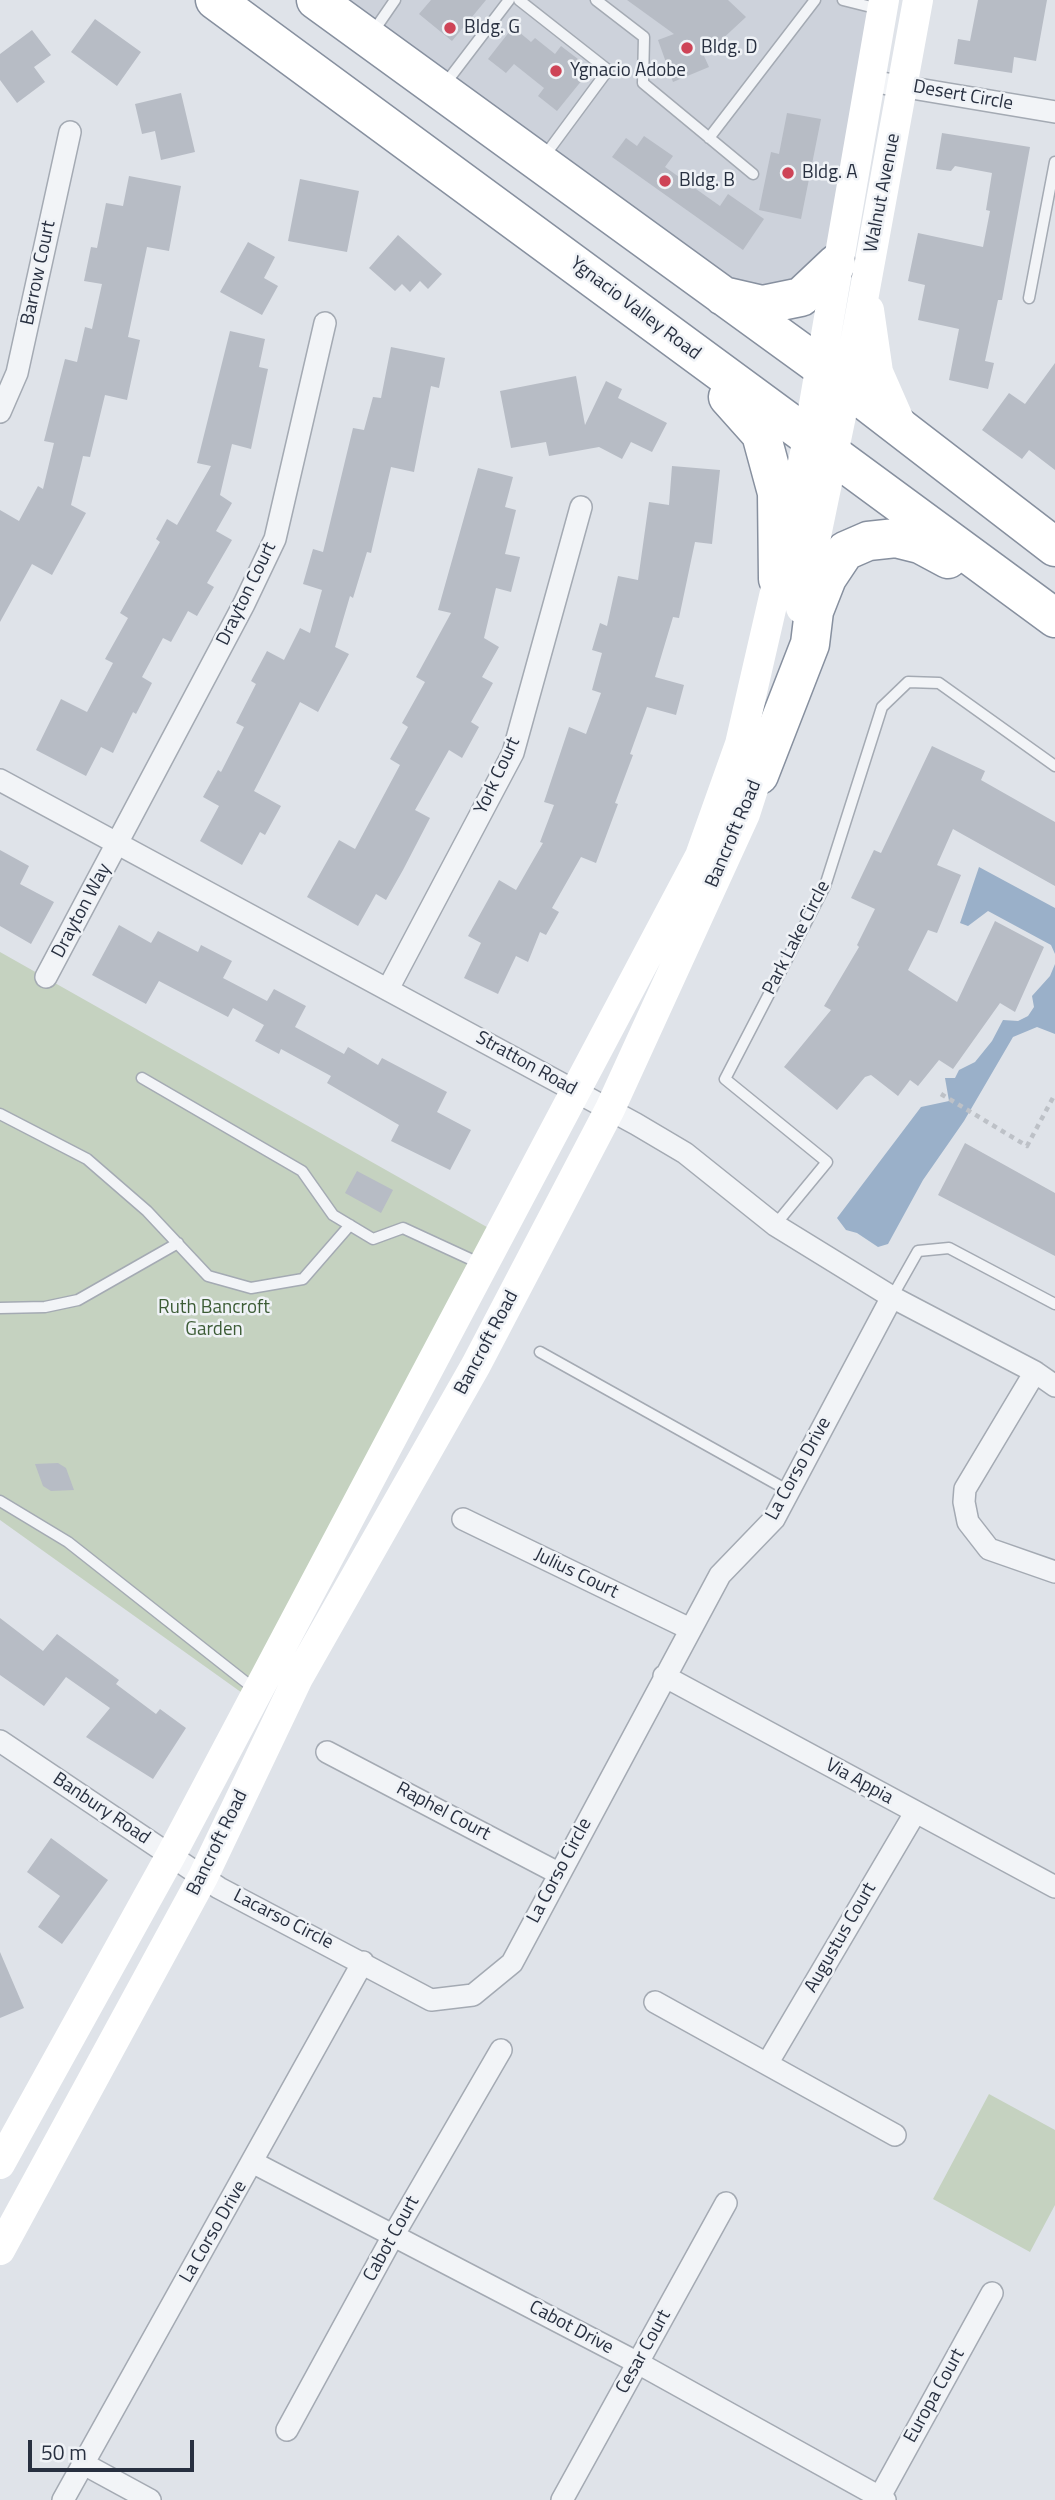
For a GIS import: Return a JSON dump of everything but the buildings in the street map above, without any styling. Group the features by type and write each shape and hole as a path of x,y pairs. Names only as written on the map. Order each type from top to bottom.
{"highway":[{"name":"Ygnacio Valley Road","path":"215,0 642,313 819,447 1055,618"},
{"path":"316,0 833,377 1055,547"},
{"path":"721,296 762,304 801,297 851,275"},
{"path":"642,313 686,364 729,397 761,433 777,493 778,579"},
{"path":"759,775 810,644 814,611 827,578 845,551 878,539 896,538 920,544 1055,618"}],"main road":[{"name":"Walnut Avenue","path":"851,275 903,86 918,0"},
{"name":"Walnut Avenue","path":"833,377 851,275 870,81 883,5"},
{"path":"851,275 877,372 905,432"},
{"name":"Bancroft Road","path":"0,2164 171,1856 700,856 740,744 778,579 819,447 833,377"},
{"name":"Bancroft Road","path":"0,2250 203,1877 298,1678 476,1364 610,1110 745,814 759,775 806,587 819,447"}],"street":[{"name":"Desert Circle","path":"870,81 1055,112"},
{"name":"Barrow Court","path":"0,412 17,373 70,132"},
{"name":"Drayton Court","path":"117,845 244,604 275,539 325,323"},
{"name":"York Court","path":"388,989 513,753 581,508"},
{"name":"Stratton Road","path":"0,780 578,1091 685,1153 775,1225 892,1297 1035,1372 1055,1386"},
{"name":"Drayton Way","path":"46,977 117,845"},
{"name":"La Corso Drive","path":"690,1629 720,1576 774,1519 892,1297"},
{"path":"1035,1372 965,1489 964,1502 968,1522 989,1549 1055,1572"},
{"name":"Julius Court","path":"463,1519 690,1629"},
{"name":"La Corso Circle","path":"363,1962 431,2000 473,1995 512,1963 690,1629"},
{"name":"Via Appia","path":"664,1676 1055,1888"},
{"name":"Banbury Road","path":"0,1741 203,1877"},
{"name":"Raphel Court","path":"327,1752 558,1873"},
{"name":"Augustus Court","path":"767,2064 915,1813"},
{"name":"Lacarso Circle","path":"203,1877 363,1962"},
{"name":"La Corso Drive","path":"63,2500 254,2163 363,1962"},
{"path":"655,2002 895,2135"},
{"name":"Cabot Court","path":"287,2430 393,2235 501,2050"},
{"name":"Cabot Drive","path":"254,2163 638,2363 881,2499"},
{"name":"Cesar Court","path":"562,2500 726,2203"},
{"name":"Europa Court","path":"881,2499 992,2293"},
{"path":"82,2463 150,2500"}],"lane":[{"path":"368,38 395,0"},
{"path":"440,90 509,0"},
{"path":"519,0 608,70 540,163"},
{"path":"596,0 644,37 643,83 752,174"},
{"path":"709,138 815,0"},
{"path":"844,0 883,5"},
{"path":"1029,298 1055,162"},
{"name":"Park Lake Circle","path":"775,1225 827,1162 725,1079 825,886 882,707 908,682 939,683 1055,766"},
{"path":"142,1078 302,1171 333,1214 373,1239 403,1228 484,1266"},
{"path":"0,1114 88,1159 147,1211 208,1276 251,1288 303,1279 350,1224"},
{"path":"0,1308 45,1307 78,1300 178,1243"},
{"path":"892,1297 918,1251 949,1248 1055,1304"},
{"path":"540,1352 789,1491"},
{"path":"0,1501 68,1542 257,1691"}],"path":[{"path":"941,1094 1027,1146 1055,1094"}],"shaded area":[{"path":"316,0 884,0 836,264 762,305"}],"green space":[{"name":"Ruth Bancroft Garden","path":"0,952 501,1235 252,1700 0,1520"},
{"path":"989,2094 1055,2130 1055,2205 1030,2252 933,2199"}],"water":[{"path":"979,867 1055,908 1055,954 1051,945 988,911 968,926 960,923"},
{"path":"1055,964 1055,1034 1037,1027 1013,1037 964,1121 923,1180 888,1244 878,1247 857,1233 846,1230 837,1218 921,1107 949,1101 945,1078 955,1078 959,1070 975,1062 992,1041 1003,1020 1018,1021 1028,1016 1034,1007 1032,996 1050,976"}],"place":[{"name":"Bldg. G","path":"450,28"},
{"name":"Bldg. D","path":"687,48"},
{"name":"Ygnacio Adobe","path":"556,71"},
{"name":"Bldg. A","path":"788,173"},
{"name":"Bldg. B","path":"665,181"}]}
